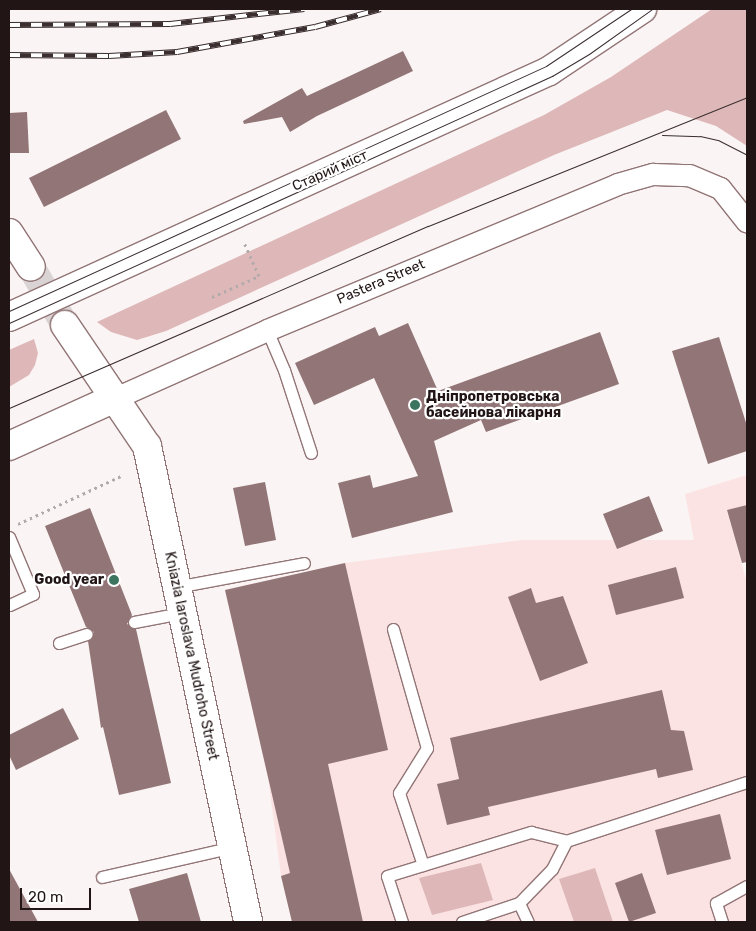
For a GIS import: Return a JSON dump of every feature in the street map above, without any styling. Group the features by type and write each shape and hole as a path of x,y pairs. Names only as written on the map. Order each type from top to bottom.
{"main road":[{"name":"Старий міст","path":"9,317 549,71 642,9"},
{"path":"9,233 20,260"},
{"name":"Kniazia Iaroslava Mudroho Street","path":"65,326 147,446 248,922"},
{"name":"Pastera Street","path":"9,446 113,398"}],"street":[{"name":"Pastera Street","path":"113,398 267,330 617,184 653,174 689,175 720,188 747,222"}],"lane":[{"path":"267,330 284,370 311,453"},
{"path":"9,537 33,594 9,605"},
{"path":"134,622 179,600 304,563"},
{"path":"393,629 427,748 398,793 423,865"},
{"path":"59,643 87,634"},
{"path":"402,922 387,876 531,832 566,841 747,782"},
{"path":"462,922 519,903 552,869 566,841"},
{"path":"102,877 232,847"},
{"path":"722,922 716,903 747,886"},
{"path":"519,903 528,922"}],"path":[{"path":"212,297 259,276 244,242"},
{"path":"9,529 121,476"}],"shaded area":[{"path":"712,9 747,9 747,146 716,126 667,110 554,155 166,331 137,340 111,332 97,322 544,115 611,77"},
{"path":"34,339 38,353 35,365 29,375 9,387 9,350"},
{"path":"747,475 747,505 727,511 747,583 747,922 292,922 281,876 268,778 225,590 345,563 522,540 694,540 685,494"},
{"path":"481,863 493,900 432,915 419,878"},
{"path":"595,868 613,922 574,922 559,879"}],"building":[{"path":"403,51 413,71 317,116 290,132 282,117 244,124 243,121 302,88 307,96"},
{"path":"166,110 181,139 44,207 29,178"},
{"path":"27,112 29,153 9,153 9,113"},
{"path":"408,323 438,391 600,332 619,384 486,432 481,420 434,441 453,512 352,538 338,483 370,475 373,488 418,476 374,378 314,405 295,363 375,327 379,336"},
{"path":"719,337 747,426 747,451 708,464 672,351"},
{"path":"265,482 276,540 245,546 233,488"},
{"path":"649,496 663,531 617,549 603,514"},
{"path":"747,505 747,562 742,563 727,510"},
{"path":"90,508 132,615 127,624 136,629 171,783 119,795 103,727 101,728 88,641 94,632 86,627 45,526"},
{"path":"345,563 388,750 328,764 363,922 292,922 281,876 290,873 225,590"},
{"path":"676,567 684,598 616,615 608,585"},
{"path":"531,588 536,603 563,596 588,663 540,681 508,597"},
{"path":"662,690 671,730 684,731 693,770 658,778 656,769 488,807 490,815 447,825 437,784 459,779 450,738"},
{"path":"63,708 79,739 16,770 9,755 9,735"},
{"path":"720,814 731,859 667,875 655,830"},
{"path":"9,869 38,922 9,922"},
{"path":"187,873 201,922 139,922 129,889"},
{"path":"642,873 656,913 629,922 615,883"}],"tunnel":[{"path":"31,267 65,325"}],"tram line":[{"path":"9,311 546,66 631,9"},
{"path":"9,323 552,76 589,54 652,9"},
{"path":"9,408 428,226 747,97"},
{"path":"662,135 700,136 718,140 747,155"}],"railway":[{"path":"9,25 170,24 304,9"},
{"path":"9,55 109,56 177,52 315,27 381,9"}],"place":[{"name":"Дніпропетровська басейнова лікарня","path":"415,405"},
{"name":"Good year","path":"114,580"}]}
